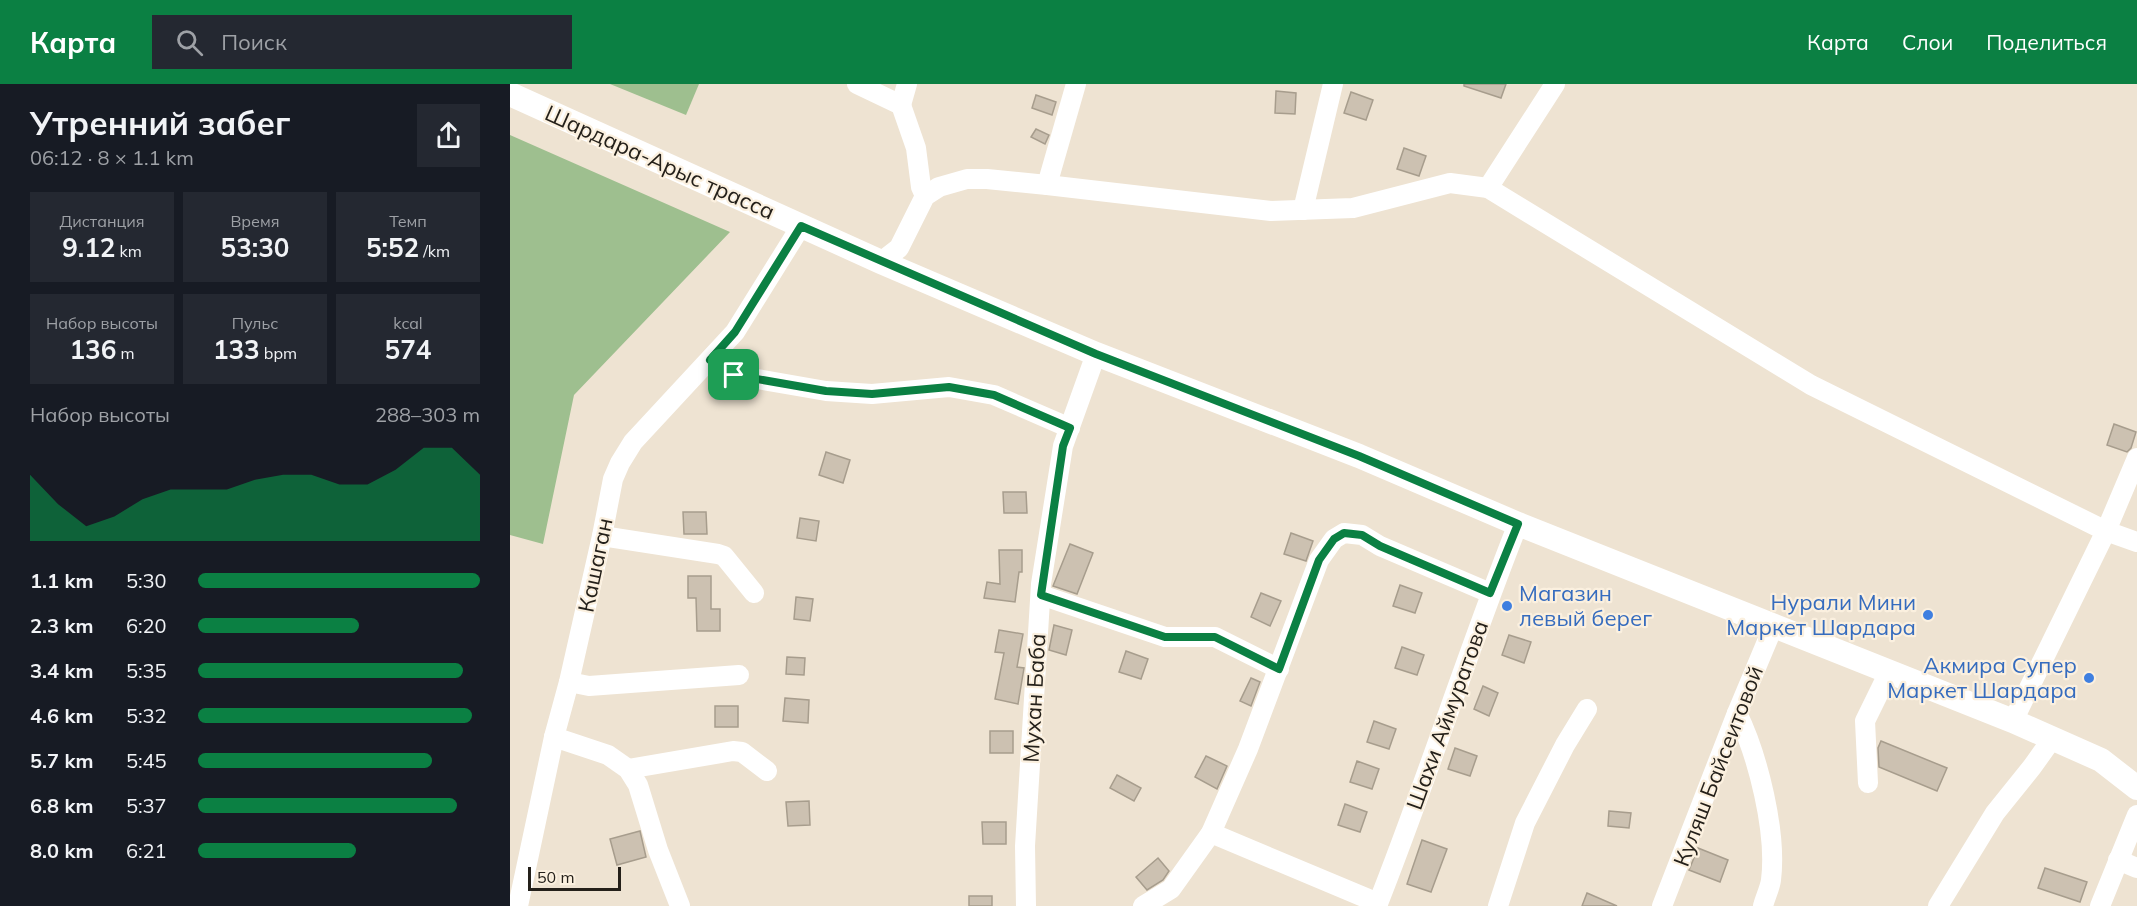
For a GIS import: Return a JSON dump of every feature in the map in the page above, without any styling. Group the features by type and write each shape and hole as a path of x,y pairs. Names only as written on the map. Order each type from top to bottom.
{"main road":[{"name":"Шардара-Арыс трасса","path":"510,94 882,262 1096,354 1359,456 1518,524 2013,722 2101,760 2137,788"}],"street":[{"path":"857,84 901,105"},
{"path":"907,84 901,105 916,148 921,187 925,196"},
{"path":"1047,185 1076,84"},
{"path":"1303,210 1334,84"},
{"path":"1488,188 1555,84"},
{"path":"882,262 899,248 925,196 939,187 967,179 1047,185 1271,212 1353,208 1450,183 1488,188 1811,385 2106,531 2137,542"},
{"name":"Кашаган","path":"518,906 613,479 633,442 735,332 801,226"},
{"name":"Мухан Баба","path":"1026,906 1025,846 1041,595 1063,446 1096,354"},
{"path":"710,360 734,375 826,391 872,394 949,387 994,395 1070,428"},
{"path":"2013,722 2106,531 2137,458"},
{"name":"Шахи Аймуратова","path":"1378,905 1490,593 1518,524"},
{"path":"1143,906 1171,889 1211,833 1248,749 1319,560 1334,539 1344,533 1362,535 1380,546 1490,593"},
{"path":"602,536 724,556 754,594"},
{"path":"1041,595 1165,637 1215,637 1279,669"},
{"name":"Куляш Байсеитовой","path":"1662,906 1773,627"},
{"path":"1868,783 1865,721 1889,672"},
{"path":"569,682 589,686 740,675"},
{"path":"1498,906 1526,823 1565,745 1587,709"},
{"path":"1737,713 1747,733 1772,836 1771,881 1762,906"},
{"path":"554,737 608,755 628,769 638,785 658,850 680,906"},
{"path":"1938,906 1995,813 2052,739"},
{"path":"628,769 733,751 742,752 767,771"},
{"path":"2100,906 2137,815"},
{"path":"1211,833 1378,905"},
{"path":"2118,860 2137,868"}],"green space":[{"path":"610,84 699,84 686,115"},
{"path":"510,135 730,232 574,395 543,544 510,535"}],"building":[{"path":"1464,84 1506,84 1501,98 1464,86"},
{"path":"1276,91 1296,93 1295,114 1275,113"},
{"path":"1351,92 1373,100 1366,120 1344,113"},
{"path":"1036,95 1056,102 1052,115 1032,108"},
{"path":"1036,129 1049,135 1045,144 1031,137"},
{"path":"1404,148 1426,156 1419,176 1397,169"},
{"path":"2114,424 2136,432 2131,448 2127,452 2107,445"},
{"path":"826,452 850,460 843,483 819,475"},
{"path":"1003,492 1026,492 1027,513 1004,513"},
{"path":"683,512 706,512 707,534 684,534"},
{"path":"800,518 819,521 816,541 797,538"},
{"path":"1291,533 1313,541 1306,561 1284,554"},
{"path":"1070,544 1093,553 1077,594 1053,586"},
{"path":"999,550 1022,550 1022,572 1019,572 1015,602 984,598 987,582 1000,584"},
{"path":"688,576 711,576 711,609 720,609 720,631 697,631 696,598 688,598"},
{"path":"1400,585 1422,593 1415,613 1393,606"},
{"path":"1261,593 1281,601 1270,626 1251,617"},
{"path":"796,597 813,599 810,621 794,619"},
{"path":"1054,625 1072,630 1066,655 1049,650"},
{"path":"999,630 1023,634 1017,667 1024,668 1018,704 995,699 1004,653 995,652"},
{"path":"1509,635 1531,642 1524,663 1502,655"},
{"path":"1402,647 1424,655 1417,675 1395,668"},
{"path":"1126,651 1148,659 1141,679 1119,672"},
{"path":"787,657 805,658 804,675 786,674"},
{"path":"1251,678 1260,682 1251,706 1240,701"},
{"path":"1483,686 1498,693 1489,716 1474,709"},
{"path":"785,698 809,700 808,723 783,721"},
{"path":"715,706 738,706 738,727 715,727"},
{"path":"1374,721 1396,729 1389,749 1367,742"},
{"path":"990,731 1013,731 1013,753 990,753"},
{"path":"1881,741 1947,768 1937,791 1879,767 1878,748"},
{"path":"1455,748 1477,756 1470,776 1448,769"},
{"path":"1206,756 1227,766 1217,789 1195,777"},
{"path":"1357,761 1379,769 1372,789 1350,782"},
{"path":"1117,775 1141,788 1134,801 1110,788"},
{"path":"809,801 810,825 788,826 786,802"},
{"path":"1345,804 1367,812 1360,832 1338,825"},
{"path":"1609,811 1631,813 1629,828 1608,826"},
{"path":"982,822 1006,822 1006,844 983,844"},
{"path":"640,831 646,857 617,865 610,839"},
{"path":"1422,840 1447,849 1431,892 1407,884"},
{"path":"1698,848 1728,860 1720,882 1689,870"},
{"path":"1158,858 1169,871 1163,880 1147,890 1136,877"},
{"path":"2045,868 2087,882 2080,902 2038,888"},
{"path":"1587,893 1617,906 1582,906"},
{"path":"969,896 992,896 992,906 969,906"}],"place":[{"name":"Магазин левый берег","path":"1507,606"},
{"name":"Нурали Мини Маркет Шардара","path":"1928,615"},
{"name":"Акмира Супер Маркет Шардара","path":"2089,678"}],"route":[{"path":"801,226 1096,354 1359,456 1518,524 1490,593 1380,546 1362,535 1344,533 1334,539 1319,560 1279,669 1215,637 1165,637 1041,595 1063,446 1070,428 994,395 949,387 872,394 826,391 734,375 710,360 735,332 801,226"}]}
